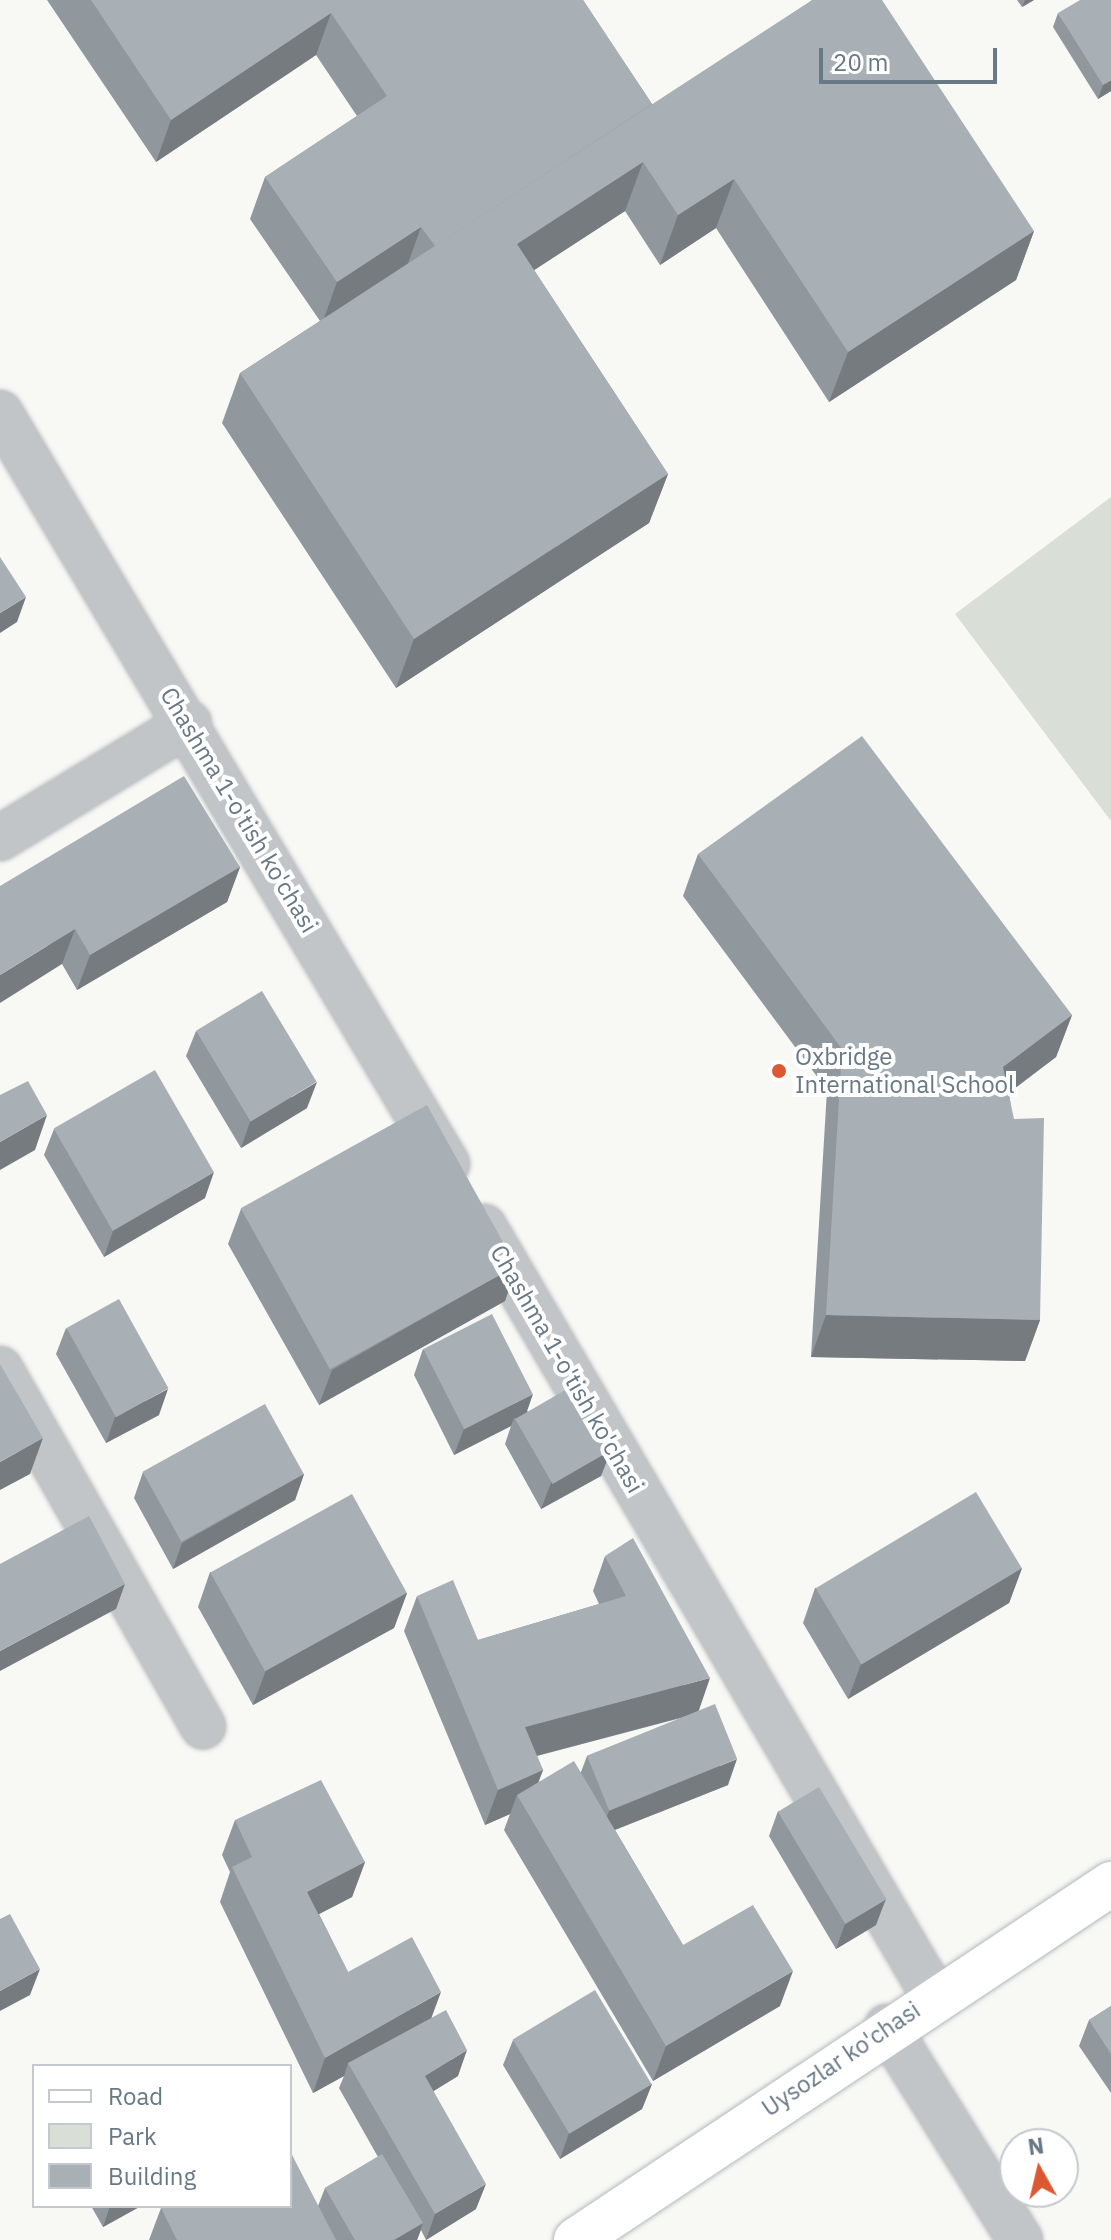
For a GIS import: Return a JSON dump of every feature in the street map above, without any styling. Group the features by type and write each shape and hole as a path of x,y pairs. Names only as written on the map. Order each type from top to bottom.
{"main road":[{"name":"Uysozlar ko'chasi","path":"576,2240 887,2027 1111,1884"}],"street":[{"name":"Chashma 1-o'tish ko'chasi","path":"0,413 189,723 934,1996"},
{"path":"0,838 189,723"},
{"path":"0,1369 203,1726"},
{"path":"887,2027 1020,2240"}],"green space":[{"path":"1111,497 1111,821 955,614"}],"building":[{"path":"91,0 583,0 652,104 435,246 421,227 337,282 265,177 387,96 331,13 171,120"},
{"path":"812,0 882,0 1034,231 848,352 734,179 678,215 643,162 517,244 668,474 414,639 240,373"},
{"path":"1080,0 1111,0 1111,80 1103,85 1058,13"},
{"path":"0,557 26,597 0,613"},
{"path":"862,736 1072,1015 1003,1067 1014,1119 1044,1118 1040,1320 826,1315 842,1049 698,854"},
{"path":"184,776 240,867 90,955 75,929 0,975 0,886"},
{"path":"262,991 317,1082 251,1122 196,1031"},
{"path":"155,1070 214,1172 113,1231 54,1128"},
{"path":"28,1081 47,1115 0,1142 0,1095"},
{"path":"427,1105 516,1266 330,1369 241,1208"},
{"path":"119,1299 168,1388 116,1417 67,1328"},
{"path":"492,1314 533,1394 464,1429 423,1349"},
{"path":"0,1364 43,1438 0,1462"},
{"path":"574,1385 612,1450 553,1484 515,1419"},
{"path":"265,1404 304,1474 181,1542 143,1472"},
{"path":"976,1492 1022,1568 862,1665 816,1588"},
{"path":"352,1494 407,1593 265,1671 210,1573"},
{"path":"89,1516 125,1584 0,1651 0,1564"},
{"path":"633,1538 710,1678 525,1727 543,1770 498,1790 417,1596 453,1580 478,1640 626,1596 605,1556"},
{"path":"715,1704 737,1759 609,1810 587,1756"},
{"path":"574,1761 683,1945 753,1905 793,1971 666,2046 517,1795"},
{"path":"321,1780 365,1862 307,1892 348,1972 412,1937 441,1992 325,2058 232,1867 252,1857 235,1820"},
{"path":"819,1787 886,1899 845,1924 778,1812"},
{"path":"10,1914 40,1969 0,1991 0,1919"},
{"path":"595,1990 652,2084 569,2134 513,2039"},
{"path":"1111,2006 1111,2054 1089,2020"},
{"path":"446,2010 467,2050 425,2076 486,2184 435,2214 348,2063"},
{"path":"382,2154 423,2223 394,2240 355,2240 325,2188"},
{"path":"292,2155 336,2240 177,2240 161,2208 292,2208"}],"place":[{"name":"Oxbridge International School","path":"779,1071"}]}
